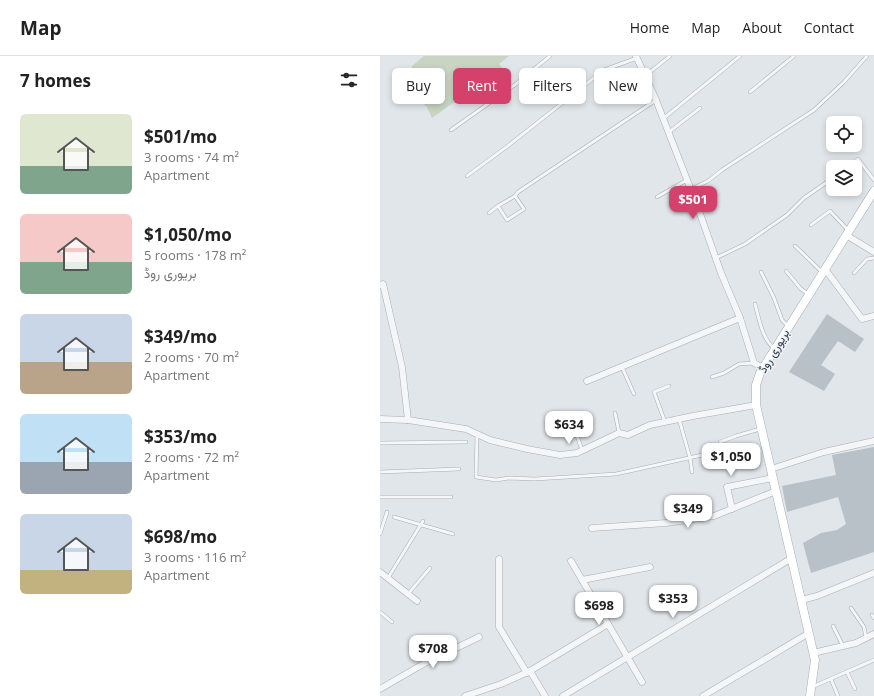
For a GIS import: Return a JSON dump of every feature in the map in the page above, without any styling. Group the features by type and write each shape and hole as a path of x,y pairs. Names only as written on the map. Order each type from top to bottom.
{"main road":[{"name":"بریوری روڈ","path":"810,692 815,660 756,404 756,385 763,368 874,191"}],"street":[{"path":"636,57 641,68"},
{"path":"652,91 740,318 754,363 763,368"},
{"path":"848,233 874,252"},
{"path":"824,271 862,319 874,316"},
{"path":"380,284 383,284 402,367 408,420"},
{"path":"587,381 740,318"},
{"path":"380,419 408,420 466,429 490,440 560,455 577,452 619,433 628,435 650,425 756,404"},
{"path":"771,469 824,452 874,441"},
{"path":"732,509 727,487 773,478"},
{"path":"592,528 666,523 714,516 776,491"},
{"path":"563,696 792,558"},
{"path":"499,559 499,627 545,696"},
{"path":"571,561 642,682"},
{"path":"582,580 650,567"},
{"path":"380,572 417,601"},
{"path":"801,600 818,596 874,573"},
{"path":"465,696 501,684 528,672 608,624"},
{"path":"704,696 809,633"},
{"path":"813,653 856,643 874,634"},
{"path":"380,689 424,662 479,637"}],"lane":[{"path":"451,130 516,84 550,56"},
{"path":"652,70 670,56"},
{"path":"663,118 740,56"},
{"path":"750,92 794,56"},
{"path":"691,190 708,181 722,170 814,110 844,82 868,56"},
{"path":"467,176 604,70 636,57"},
{"path":"489,213 656,100"},
{"path":"668,132 700,108"},
{"path":"862,164 874,180"},
{"path":"657,197 687,180"},
{"path":"716,258 745,244 787,215 804,198 826,183"},
{"path":"498,206 507,220 524,208 515,196"},
{"path":"811,225 830,211 848,233"},
{"path":"795,246 824,271"},
{"path":"854,274 867,259 874,258"},
{"path":"786,271 801,289 809,295"},
{"path":"761,272 774,298 782,320 789,327"},
{"path":"755,304 769,345 775,349"},
{"path":"712,377 724,373 739,364 754,363"},
{"path":"622,367 634,394"},
{"path":"665,422 654,392 669,386"},
{"path":"615,413 619,433"},
{"path":"679,419 690,458 692,472"},
{"path":"720,442 762,428"},
{"path":"575,430 582,450"},
{"path":"477,434 476,477 496,480 509,478 535,479 616,474 702,455"},
{"path":"380,443 466,442"},
{"path":"380,472 459,469"},
{"path":"380,497 451,497"},
{"path":"380,534 388,512"},
{"path":"394,517 420,526 453,534"},
{"path":"388,578 423,521"},
{"path":"408,594 430,568"},
{"path":"851,608 864,627 866,638"},
{"path":"380,612 392,622"},
{"path":"833,626 843,646"},
{"path":"810,692 831,679 874,660"},
{"path":"847,672 855,689"},
{"path":"831,679 838,696"}],"green space":[{"path":"424,56 509,56 499,64 502,68 453,68 453,103 432,118 424,104 445,104 445,68 412,68 412,66"}],"building":[{"path":"827,314 864,339 855,352 838,341 821,365 835,374 824,391 789,372"},
{"path":"874,447 874,552 811,573 803,543 821,533 837,530 846,524 838,497 787,512 782,486 836,475 832,455"}]}
